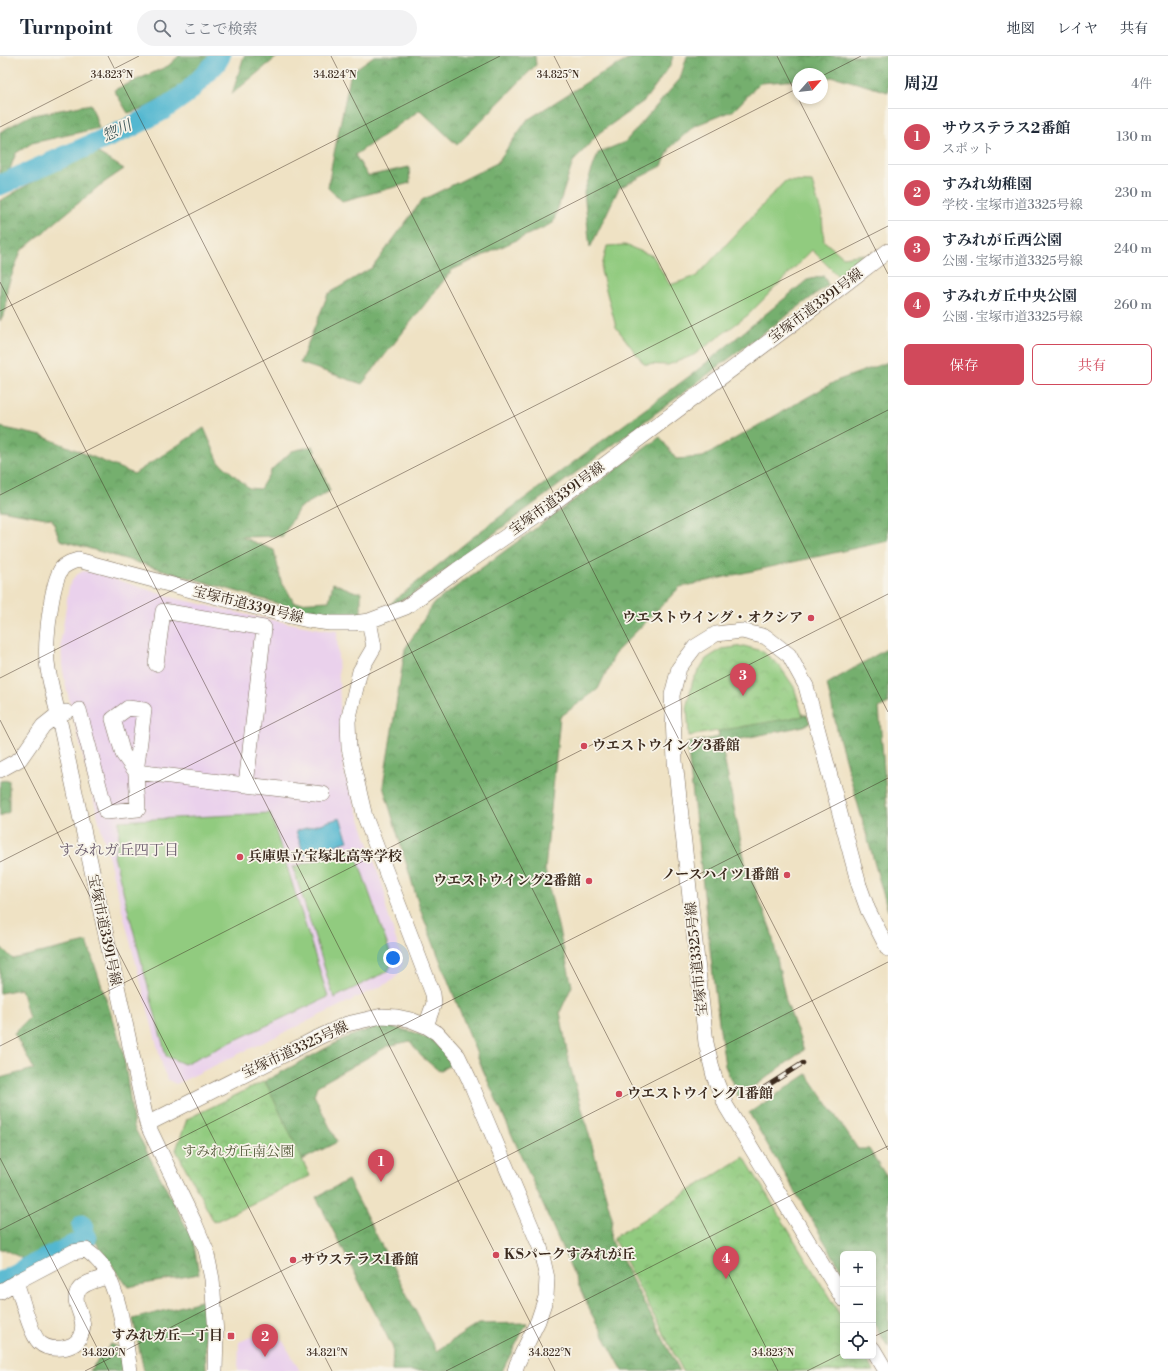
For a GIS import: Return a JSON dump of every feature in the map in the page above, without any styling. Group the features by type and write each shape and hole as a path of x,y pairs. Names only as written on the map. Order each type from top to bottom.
{"street":[{"name":"宝塚市道3391号線","path":"147,1124 47,662 51,609 57,579 62,569 68,563 78,560 308,620 330,623 354,623 369,621 406,607 540,513 828,298 888,251"},
{"path":"156,664 162,612 264,628 246,786"},
{"path":"369,621 374,647 360,671 348,721 349,748 365,818 433,994 434,1003 426,1026"},
{"name":"宝塚市道3325号線","path":"840,1294 726,1106 714,1076 706,1043 675,761 672,695 679,668 695,648 716,634 742,631 766,637 790,655 806,686 859,885 868,910 888,949"},
{"path":"0,770 20,759 43,726 58,714 82,709 106,812 138,809 136,772 323,794"},
{"name":"宝塚市道3325号線","path":"147,1124 347,1024 382,1016 397,1017 411,1020 426,1026 437,1033 458,1056 540,1247 547,1278 546,1297 538,1321 515,1371"},
{"path":"147,1124 196,1224 206,1250 212,1279 216,1334 216,1371"},
{"path":"0,1292 73,1252 86,1250 94,1256 109,1276 116,1299 130,1371"},
{"path":"16,1282 32,1329 38,1341 45,1347 54,1348 73,1345 79,1339 83,1330 83,1322 76,1298 77,1291 84,1285 109,1276"},
{"path":"876,1354 886,1371"}],"shaded area":[{"name":"兵庫県立宝塚北高等学校","path":"83,571 92,572 175,598 257,617 337,631 342,754 345,774 385,893 386,908 402,959 400,972 392,981 176,1084 168,1080 164,1072 99,821 62,665 61,640 69,586 75,576"},
{"path":"275,1327 300,1371 238,1371 239,1342"}],"green space":[{"path":"179,56 210,56 183,87 147,107 128,113 114,90 168,66"},
{"path":"244,56 278,56 232,94"},
{"path":"374,56 535,56 536,65 457,145 420,110 355,155 368,176 409,167 410,183 342,201 328,188 351,72"},
{"path":"635,56 673,56 670,66 644,101 599,133 573,162 553,223 452,270 362,384 300,363 328,294 373,267 422,200 497,163 527,120 595,77"},
{"path":"687,56 888,56 888,92 836,77 828,78 828,68 792,68 792,80 760,83 734,110 694,126 670,148 662,166 619,188 590,248 584,192 598,153 625,142 680,79"},
{"path":"91,104 99,128 32,143 16,153 10,169 0,186 0,132 29,116"},
{"path":"95,151 124,169 99,186 21,251 7,288 6,310 0,321 0,201 41,177"},
{"path":"785,181 812,182 822,216 824,241 843,257 864,254 839,277 812,250 748,315 694,355 668,365 644,364 616,327 601,271 607,246 625,245 653,256 670,285 697,276"},
{"path":"824,276 828,285 410,596 385,608 478,533 695,372 807,280"},
{"path":"888,362 888,541 680,587 616,652 598,689 560,717 545,870 572,986 560,1012 569,1062 612,1218 610,1238 680,1371 623,1371 591,1313 483,1070 420,909 383,786 405,649 434,603 660,437 676,459 703,457 836,381"},
{"path":"0,427 42,436 134,474 204,428 219,462 249,488 260,489 272,469 292,451 313,446 330,491 299,508 283,536 241,537 274,550 282,585 286,588 294,603 329,601 333,583 356,592 361,592 361,615 314,614 60,540 52,519 0,510"},
{"path":"744,646 762,651 779,665 794,687 803,716 689,736 687,705 693,680 706,659 722,649"},
{"path":"888,648 888,703 879,708 888,817 888,911 838,734 827,684"},
{"path":"807,715 810,723 804,726 721,743 745,862 771,930 786,1001 804,1050 739,1098 725,1066 715,993 687,743 719,737 716,718"},
{"path":"9,780 9,812 0,816 0,781"},
{"path":"270,813 328,997 184,1064 166,1056 114,856 119,838 119,821"},
{"path":"354,849 393,961 388,971 334,998 293,867"},
{"path":"87,942 123,1050 134,1127 193,1240 199,1274 128,1287 95,1241 71,1238 26,1260 3,1249 0,1250 0,1078 34,1069 14,1033 29,1018 21,989 0,993 0,946 13,959"},
{"path":"381,1025 413,1032 432,1040 454,1063 439,1071 421,1056 410,1041 388,1046 317,1086 314,1095 337,1142 302,1160 265,1081 345,1038"},
{"path":"807,1074 858,1149 869,1149 888,1179 888,1347 876,1327 876,1251 840,1251 840,1268 749,1113"},
{"name":"すみれガ丘南公園","path":"265,1081 310,1176 214,1222 176,1150 187,1119"},
{"path":"744,1157 840,1315 840,1359 867,1359 874,1371 683,1371 613,1238"},
{"path":"348,1180 436,1351 478,1324 527,1323 502,1371 392,1371 393,1348 316,1197"},
{"path":"205,1300 206,1371 144,1371 133,1319"},
{"path":"111,1344 118,1347 124,1371 89,1371"}],"water":[{"path":"340,818 348,841 304,855 296,831"}],"waterway":[{"name":"惣川","path":"0,185 129,128 163,110 187,93 216,63 220,56"},
{"path":"0,1283 11,1276 86,1239 82,1225"}],"railway":[{"path":"748,1098 803,1063"}],"place":[{"name":"ウエストウイング・オクシア","path":"811,618"},
{"name":"すみれが丘西公園","path":"743,696"},
{"name":"ウエストウイング3番館","path":"584,746"},
{"name":"兵庫県立宝塚北高等学校","path":"240,857"},
{"name":"ノースハイツ1番館","path":"787,875"},
{"name":"ウエストウイング2番館","path":"589,881"},
{"name":"ウエストウイング1番館","path":"619,1094"},
{"name":"サウステラス2番館","path":"381,1182"},
{"name":"KSパークすみれが丘","path":"496,1255"},
{"name":"サウステラス1番館","path":"293,1260"},
{"name":"すみれガ丘中央公園","path":"726,1279"},
{"name":"すみれガ丘一丁目","path":"231,1336"},
{"name":"すみれ幼稚園","path":"265,1357"}],"district":[{"name":"すみれガ丘四丁目","path":"119,850"}]}
